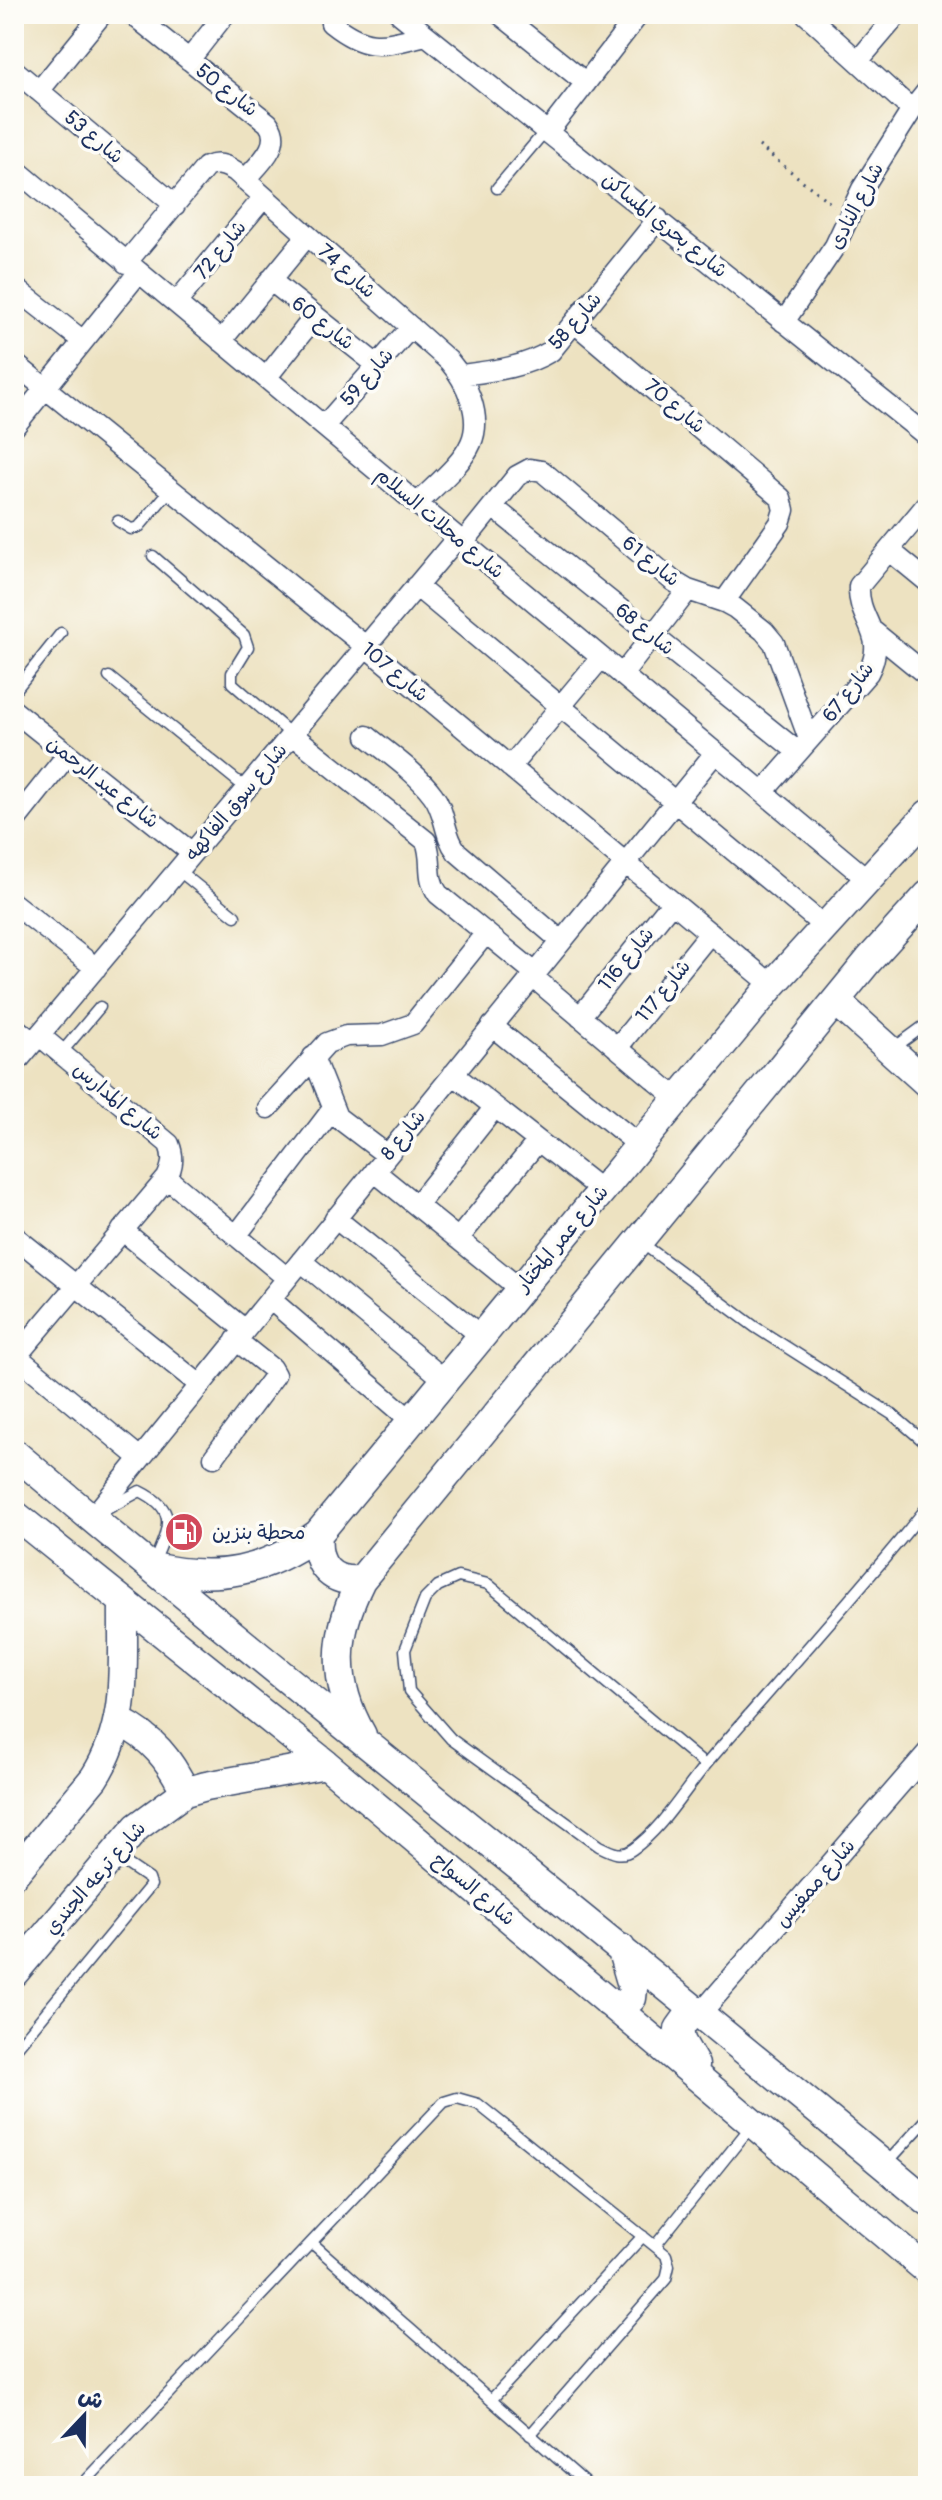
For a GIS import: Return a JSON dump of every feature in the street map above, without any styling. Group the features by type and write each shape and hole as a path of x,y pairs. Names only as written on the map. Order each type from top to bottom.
{"main road":[{"name":"شارع عمر المختار","path":"152,1567 210,1575 239,1571 294,1551 318,1534 772,985 928,814"},
{"path":"366,1743 342,1690 339,1662 341,1633 348,1605 361,1580 836,1001 928,895"},
{"path":"836,1001 928,1084"},
{"path":"14,1453 928,2202"},
{"name":"شارع السواح","path":"14,1514 326,1764 928,2271"},
{"path":"318,1534 316,1550 325,1568 342,1579 361,1580"},
{"path":"14,1874 105,1761 119,1721 123,1602"},
{"path":"119,1721 137,1730 166,1757 185,1792"},
{"name":"شارع ترعه الجندي","path":"14,1973 137,1827 185,1792 326,1764"},
{"path":"608,2002 622,2007 630,2002 634,1993 621,1948"},
{"path":"701,2013 684,2018 679,2035 705,2081"}],"street":[{"path":"39,91 102,14"},
{"name":"شارع 50","path":"132,14 274,130 275,140 270,149 245,180"},
{"path":"189,60 225,14"},
{"name":"شارع بحري المساكن","path":"400,14 928,437"},
{"path":"500,14 586,83"},
{"path":"547,131 639,14"},
{"path":"806,14 912,110"},
{"path":"858,61 898,14"},
{"path":"331,23 363,44 394,42 426,35"},
{"name":"شارع 53","path":"14,70 175,205"},
{"name":"شارع النادى","path":"784,322 819,274 862,189 928,90"},
{"name":"شارع 74","path":"14,427 83,341 175,205 206,167 214,164 226,166 411,327 461,375 473,410 475,424 472,441 462,457 417,504"},
{"name":"شارع محلات السلام","path":"14,168 867,879"},
{"name":"شارع 72","path":"176,303 264,197"},
{"name":"شارع 58","path":"461,375 533,362 551,351 576,324 658,219"},
{"path":"221,341 307,236"},
{"name":"شارع 60","path":"270,280 377,365"},
{"path":"14,287 83,341"},
{"path":"266,378 315,316"},
{"name":"شارع 70","path":"576,324 781,498 784,510 780,523 724,602"},
{"name":"شارع 59","path":"324,426 411,327"},
{"name":"شارع 107","path":"14,363 364,645 772,985"},
{"name":"شارع 61","path":"460,540 493,507 517,476 530,469 542,471 673,581 688,590 724,602 764,631 774,643 803,746"},
{"name":"شارع 67","path":"763,792 868,673 877,650 874,632 858,600 859,586 928,503"},
{"name":"شارع 68","path":"493,507 654,636 803,746"},
{"name":"شارع سوق الفاكهه","path":"14,1065 293,735 364,645 460,540"},
{"path":"889,550 928,582"},
{"path":"416,586 824,926"},
{"path":"622,675 688,590"},
{"path":"874,632 928,676"},
{"path":"510,767 601,658"},
{"name":"شارع عبد الرحمن","path":"14,711 192,853"},
{"path":"293,735 426,841 431,855 430,883 438,894 678,1099"},
{"path":"367,736 434,795 442,811 446,834 457,852 561,941"},
{"name":"شارع 8","path":"92,1518 715,753"},
{"path":"14,822 68,754"},
{"name":"شارع 116","path":"580,1017 672,902"},
{"path":"14,904 96,968"},
{"path":"268,1108 327,1043 346,1036 382,1035 413,1024 486,933"},
{"name":"شارع 117","path":"617,1048 710,933"},
{"path":"492,1026 639,1145"},
{"name":"شارع المدارس","path":"14,1027 61,1053 169,1144 173,1155 167,1178"},
{"path":"313,1057 332,1110 343,1124 417,1205 520,1289"},
{"path":"453,1074 602,1191"},
{"path":"417,1205 495,1107"},
{"path":"236,1236 332,1110"},
{"path":"458,1239 538,1141"},
{"path":"140,1458 15,1356 167,1178 287,1278"},
{"path":"335,1218 481,1336"},
{"path":"122,1230 241,1335 275,1375 214,1457"},
{"path":"14,1236 200,1385"},
{"path":"301,1261 445,1380"},
{"path":"270,1299 413,1422"},
{"name":"شارع ممفيس","path":"701,2013 928,1752"}],"lane":[{"path":"497,188 547,131"},
{"path":"118,521 131,529 139,527 170,490"},
{"path":"153,556 244,635 248,647 232,673 232,683 293,735"},
{"path":"14,692 61,633"},
{"path":"109,677 247,789"},
{"path":"178,870 235,916"},
{"path":"61,1053 100,1007"},
{"path":"890,1050 928,1023"},
{"path":"639,1241 755,1327 893,1415 928,1445"},
{"path":"92,1518 136,1491 143,1492 165,1509 169,1517 168,1526 152,1567"},
{"path":"705,1765 488,1584 458,1577 438,1586 425,1599 405,1650 409,1691 451,1739 599,1846 614,1854 623,1854 633,1850 657,1827 705,1765 928,1506"},
{"path":"14,2051 151,1885 149,1879 114,1855"},
{"path":"81,2486 444,2102 457,2098 478,2104 666,2255 669,2266 666,2279 530,2435"},
{"path":"884,2165 928,2118"},
{"path":"655,2246 754,2124"},
{"path":"491,2400 643,2236"},
{"path":"312,2243 589,2486"}],"path":[{"path":"759,146 849,218"}],"place":[{"name":"محطة بنزين","path":"184,1532"}]}
